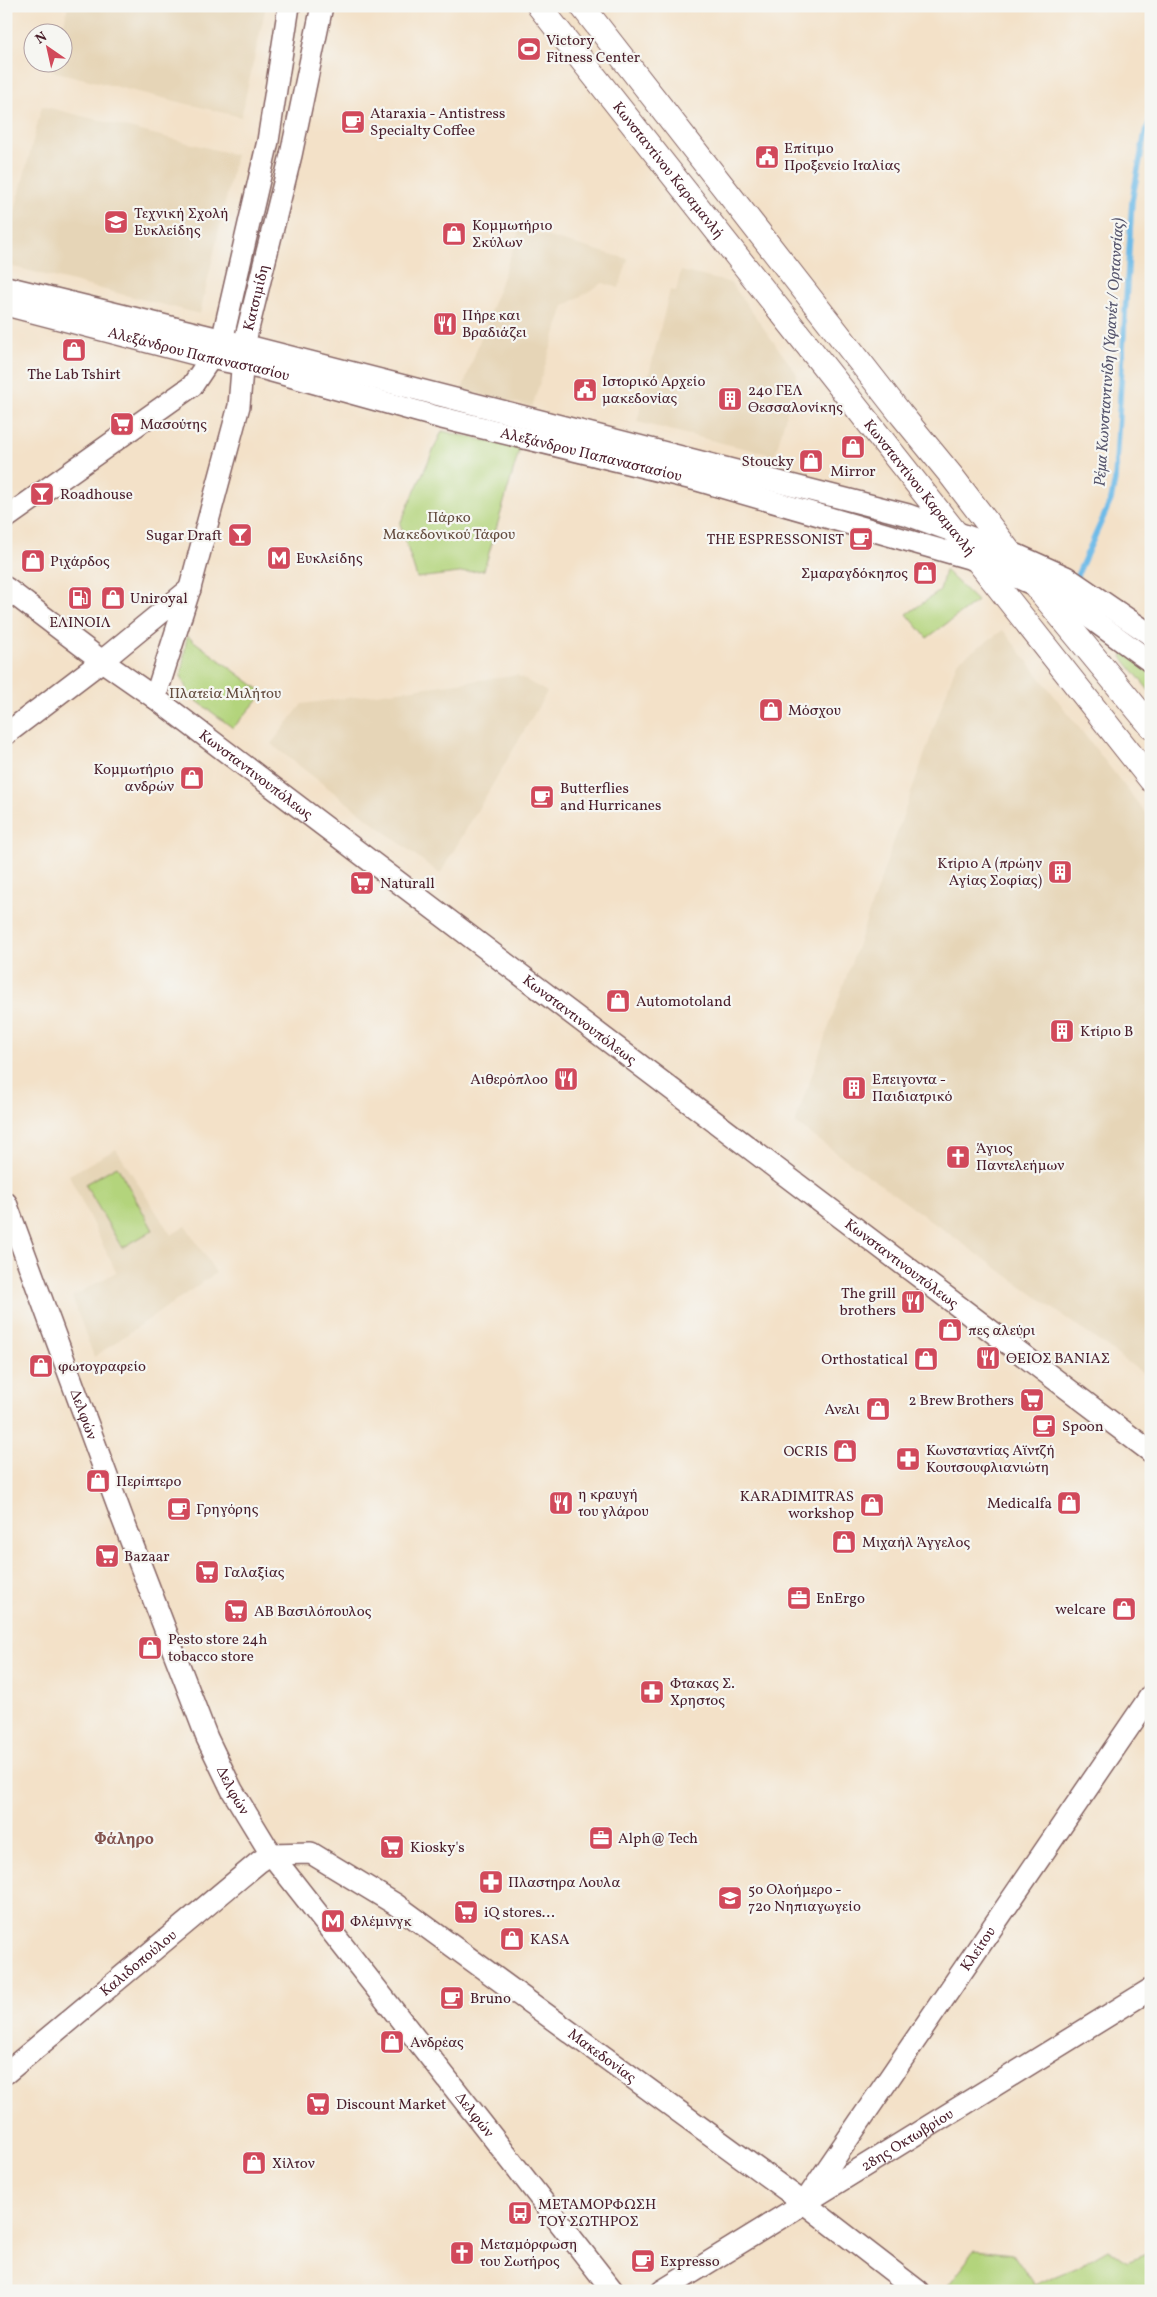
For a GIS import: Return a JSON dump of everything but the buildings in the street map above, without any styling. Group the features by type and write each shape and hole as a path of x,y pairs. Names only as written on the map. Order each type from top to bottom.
{"main road":[{"name":"Κωνσταντίνου Καραμανλή","path":"540,6 1151,780"},
{"name":"Κωνσταντίνου Καραμανλή","path":"582,6 900,413 950,474 1034,584 1151,726"}],"street":[{"name":"Κατσιμίδη","path":"6,518 188,388 198,379 222,340 268,141 289,6"},
{"name":"Κατσιμίδη","path":"155,698 190,588 239,406 244,355 291,155 322,6"},
{"name":"Αλεξάνδρου Παπαναστασίου","path":"6,287 222,340 264,369 438,417 697,480 979,561 1060,596 1151,662"},
{"name":"Αλεξάνδρου Παπαναστασίου","path":"6,305 210,358 244,355 908,515 1008,551 1074,581 1151,635"},
{"name":"Κωνσταντινουπόλεως","path":"6,588 102,661 155,698 1151,1452"},
{"path":"6,734 102,661 190,588"},
{"name":"Δελφών","path":"6,1203 123,1520 207,1738 232,1790 271,1854 613,2291"},
{"name":"Κλείτου","path":"804,2203 1151,1695"},
{"name":"Μακεδονίας","path":"271,1854 312,1853 395,1904 804,2203 918,2291"},
{"name":"Καλιδοπούλου","path":"6,2073 271,1854"},
{"name":"28ης Οκτωβρίου","path":"662,2291 1151,1989"}],"shaded area":[{"path":"68,6 266,6 241,117 56,72 72,72 72,22 64,22"},
{"name":"Τεχνική Σχολή Ευκλείδης","path":"42,106 236,155 200,314 6,265 6,246"},
{"path":"520,229 628,259 619,288 603,283 564,306 532,407 462,390"},
{"path":"681,271 731,283 797,374 775,456 637,422 670,290 676,291"},
{"path":"1003,630 1151,820 1151,1379 795,1123 957,662"},
{"path":"517,675 547,692 440,874 271,744 302,704"},
{"path":"116,1149 171,1235 186,1226 216,1273 94,1357 72,1297 116,1272 69,1175"}],"green space":[{"name":"Πάρκο Μακεδονικού Τάφου","path":"442,431 520,448 484,570 417,578 400,524"},
{"path":"945,570 977,601 927,638 907,614 940,591"},
{"name":"Πλατεία Μιλήτου","path":"187,636 264,693 233,728 189,695 181,676"},
{"path":"1125,652 1151,674 1151,693 1122,657"},
{"path":"117,1166 153,1230 122,1248 85,1184"},
{"path":"1108,2249 1127,2262 1151,2252 1151,2291 944,2291 975,2250 1013,2254 1034,2285 1075,2268"}],"waterway":[{"name":"Ρέμα Κωνσταντινίδη (Υφανέτ / Ορτανσίας)","path":"1076,578 1111,500 1115,480 1132,201 1145,133 1151,119"}],"place":[{"name":"Victory Fitness Center","path":"529,49"},
{"name":"Ataraxia - Antistress Specialty Coffee","path":"353,122"},
{"name":"Επίτιμο Προξενείο Ιταλίας","path":"767,157"},
{"name":"Τεχνική Σχολή Ευκλείδης","path":"116,222"},
{"name":"Κομμωτήριο Σκύλων","path":"454,234"},
{"name":"Πήρε και Βραδιάζει","path":"445,324"},
{"name":"The Lab Tshirt","path":"74,350"},
{"name":"Ιστορικό Αρχείο μακεδονίας","path":"585,390"},
{"name":"24ο ΓΕΛ Θεσσαλονίκης","path":"730,399"},
{"name":"Μασούτης","path":"122,424"},
{"name":"Mirror","path":"853,447"},
{"name":"Stoucky","path":"811,461"},
{"name":"Roadhouse","path":"42,494"},
{"name":"Sugar Draft","path":"240,535"},
{"name":"THE ESPRESSONIST","path":"861,539"},
{"name":"Ευκλείδης","path":"279,558"},
{"name":"Ριχάρδος","path":"33,561"},
{"name":"Σμαραγδόκηπος","path":"925,573"},
{"name":"ΕΛΙΝΟΙΛ","path":"80,598"},
{"name":"Uniroyal","path":"113,598"},
{"name":"Μόσχου","path":"771,710"},
{"name":"Κομμωτήριο ανδρών","path":"192,778"},
{"name":"Butterflies and Hurricanes","path":"542,797"},
{"name":"Κτίριο Α (πρώην Αγίας Σοφίας)","path":"1060,872"},
{"name":"Naturall","path":"362,883"},
{"name":"Automotoland","path":"618,1001"},
{"name":"Κτίριο Β","path":"1062,1031"},
{"name":"Αιθερόπλοο","path":"566,1079"},
{"name":"Επειγοντα - Παιδιατρικό","path":"854,1088"},
{"name":"Άγιος Παντελεήμων","path":"958,1157"},
{"name":"The grill brothers","path":"913,1302"},
{"name":"πες αλεύρι","path":"950,1330"},
{"name":"ΘΕΙΟΣ ΒΑΝΙΑΣ","path":"988,1358"},
{"name":"Orthostatical","path":"926,1359"},
{"name":"φωτογραφείο","path":"41,1366"},
{"name":"2 Brew Brothers","path":"1032,1400"},
{"name":"Ανελι","path":"878,1409"},
{"name":"Spoon","path":"1044,1426"},
{"name":"OCRIS","path":"845,1451"},
{"name":"Κωνσταντίας Αϊντζή Κουτσουφλιανιώτη","path":"908,1459"},
{"name":"Περίπτερο","path":"98,1481"},
{"name":"η κραυγή του γλάρου","path":"561,1503"},
{"name":"Medicalfa","path":"1069,1503"},
{"name":"KARADIMITRAS workshop","path":"872,1505"},
{"name":"Γρηγόρης","path":"179,1509"},
{"name":"Μιχαήλ Άγγελος","path":"844,1542"},
{"name":"Bazaar","path":"107,1556"},
{"name":"Γαλαξίας","path":"207,1572"},
{"name":"EnErgo","path":"799,1598"},
{"name":"welcare","path":"1124,1609"},
{"name":"ΑΒ Βασιλόπουλος","path":"236,1611"},
{"name":"Pesto store 24h tobacco store","path":"150,1648"},
{"name":"Φτακας Σ. Χρηστος","path":"652,1692"},
{"name":"Alph@ Tech","path":"601,1838"},
{"name":"Kiosky's","path":"392,1847"},
{"name":"Πλαστηρα Λουλα","path":"491,1882"},
{"name":"5ο Ολοήμερο - 72ο Νηπιαγωγείο","path":"730,1898"},
{"name":"iQ stores...","path":"466,1912"},
{"name":"Φλέμινγκ","path":"333,1921"},
{"name":"KASA","path":"512,1939"},
{"name":"Bruno","path":"452,1998"},
{"name":"Ανδρέας","path":"392,2042"},
{"name":"Discount Market","path":"318,2104"},
{"name":"Χίλτον","path":"254,2163"},
{"name":"ΜΕΤΑΜΟΡΦΩΣΗ ΤΟΥ ΣΩΤΗΡΟΣ","path":"520,2213"},
{"name":"Μεταμόρφωση του Σωτήρος","path":"462,2253"},
{"name":"Expresso","path":"643,2261"}],"district":[{"name":"Φάληρο","path":"124,1838"}]}
